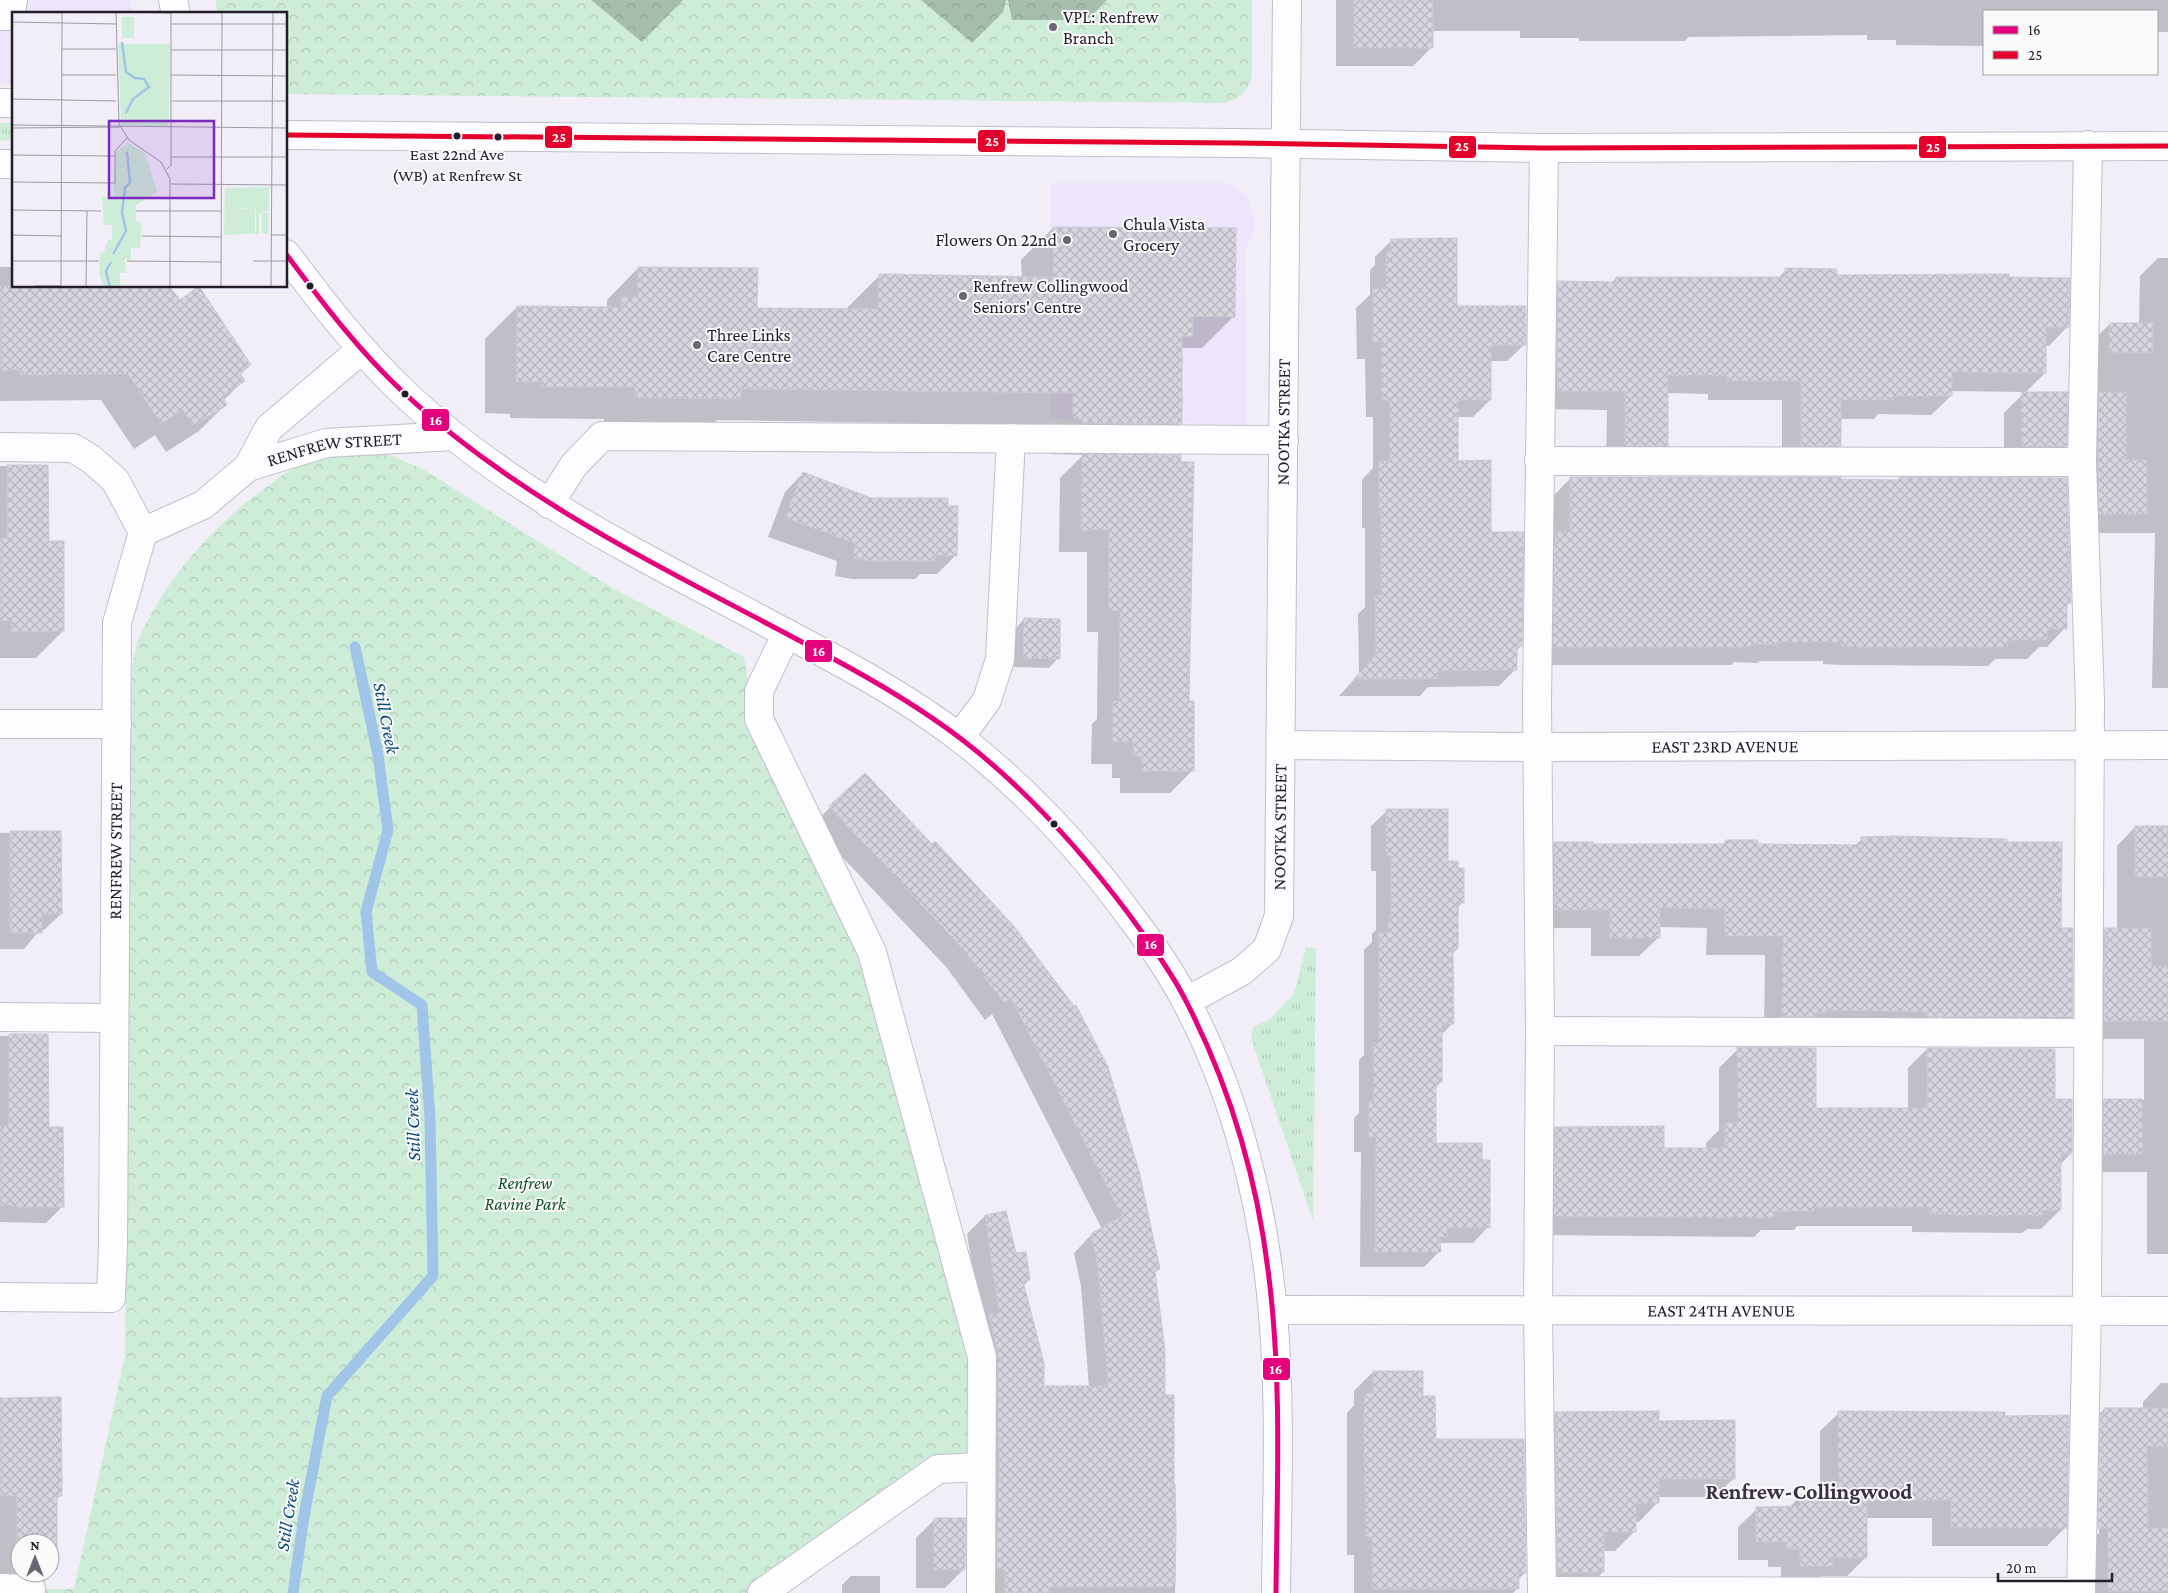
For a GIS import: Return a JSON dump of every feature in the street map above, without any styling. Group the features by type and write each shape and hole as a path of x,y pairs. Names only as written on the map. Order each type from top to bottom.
{"street":[{"path":"0,16 10,16 13,0"},
{"name":"NOOTKA STREET","path":"1187,1001 1242,972 1267,949 1279,916 1287,0"},
{"path":"288,135 1544,148 2168,146"},
{"path":"1544,148 1539,461 1540,1031 1538,1311 1542,1592 2081,1593 2087,1310 2090,745 2082,462 2088,145"},
{"path":"288,256 362,349 403,392 491,466 549,504 627,548 787,633 913,706 960,738 1019,789 1073,842 1114,893 1152,945 1187,1001 1208,1047 1232,1108 1259,1210 1273,1310 1278,1404 1276,1593"},
{"name":"RENFREW STREET","path":"248,468 269,428 362,349"},
{"name":"RENFREW STREET","path":"0,1297 111,1298 117,622 143,532 203,505 248,468 326,443 453,436"},
{"path":"549,504 574,465 602,436 1284,440"},
{"path":"960,738 987,700 1000,659 1011,438"},
{"path":"0,447 73,448 91,458 115,480 143,532"},
{"path":"1539,461 2082,462"},
{"path":"787,633 759,691 759,718 872,952 982,1357 981,1593"},
{"path":"0,724 117,724"},
{"name":"EAST 23RD AVENUE","path":"1281,745 1539,747 2168,745"},
{"path":"0,1018 114,1018"},
{"path":"1540,1031 2088,1033"},
{"name":"EAST 24TH AVENUE","path":"1273,1310 2168,1311"},
{"path":"762,1593 938,1468 981,1467"},
{"path":"0,1588 31,1589"}],"shaded area":[{"path":"0,0 130,0 133,12 12,12 12,83 0,83"},
{"path":"1051,183 1223,183 1235,186 1246,195 1254,215 1254,231 1245,250 1247,425 1051,418"}],"green space":[{"path":"215,0 1252,0 1252,73 1249,85 1243,93 1235,99 1224,103 288,94 288,12 218,12"},
{"path":"0,123 12,123 12,140 0,141"},
{"name":"Renfrew Ravine Park","path":"367,453 389,455 421,468 614,589 744,657 758,740 872,952 982,1357 981,1467 938,1469 762,1593 0,1593 31,1589 74,1589 125,1356 132,669 137,644 151,614 178,573 210,536 246,503 287,472 310,460 331,455"},
{"path":"1306,947 1316,948 1313,1221 1251,1038 1253,1027 1269,1020 1294,994"}],"building":[{"path":"1354,0 1433,0 1433,48 1354,48"},
{"path":"1053,227 1236,228 1235,317 1193,316 1193,336 1182,336 1182,424 1082,423 1082,418 1073,418 1073,393 741,389 740,399 635,398 635,387 542,387 542,382 516,382 517,306 621,307 621,297 638,297 638,267 758,268 757,308 878,309 879,274 1053,277"},
{"path":"1457,238 1457,306 1526,306 1526,345 1491,345 1491,400 1458,400 1458,461 1491,460 1491,532 1524,532 1522,646 1517,646 1517,670 1438,671 1438,679 1354,679 1376,655 1375,595 1381,595 1379,461 1390,461 1390,400 1382,400 1382,342 1373,342 1373,289 1386,289 1386,252 1391,252 1391,239"},
{"path":"1785,268 1837,269 1837,275 2009,274 2009,277 2070,278 2069,327 2046,327 2046,373 1952,372 1952,396 1894,396 1894,400 1841,400 1841,446 1801,446 1801,381 1727,381 1727,375 1668,375 1668,446 1625,446 1625,391 1557,391 1558,281 1616,282 1616,277 1785,277"},
{"path":"0,286 12,286 12,288 171,288 180,300 196,288 200,288 251,365 240,373 245,381 222,396 227,405 193,426 183,410 161,424 128,374 20,375 20,370 1,370"},
{"path":"2110,323 2153,323 2153,353 2109,352"},
{"path":"2022,392 2068,392 2067,446 2022,446"},
{"path":"2099,392 2126,392 2126,460 2147,460 2147,514 2099,514"},
{"path":"1082,454 1181,455 1181,462 1194,462 1189,701 1194,701 1194,771 1142,771 1142,756 1134,756 1134,742 1113,742 1113,701 1119,701 1120,611 1109,610 1109,530 1081,530"},
{"path":"7,465 48,465 49,541 64,541 64,631 11,632 11,621 0,621 0,538 7,538"},
{"path":"803,472 871,498 948,498 948,506 958,506 957,556 935,555 935,561 871,561 853,558 855,543 785,518"},
{"path":"1570,477 1841,477 1841,479 1899,480 1899,477 2067,478 2071,603 2067,603 2067,629 2047,629 2047,640 2008,640 2008,647 1862,647 1841,646 1841,642 1778,642 1778,645 1751,644 1751,647 1553,647 1555,532 1570,532"},
{"path":"1024,618 1060,619 1060,659 1023,658"},
{"path":"865,773 932,844 935,841 1013,925 1074,1006 1076,1005 1108,1067 1139,1171 1160,1269 1155,1271 1165,1351 1165,1395 1174,1395 1175,1587 1049,1587 1049,1593 1005,1593 1005,1570 997,1570 999,1462 998,1353 989,1315 999,1313 985,1215 1006,1211 1016,1253 1026,1252 1030,1280 1023,1281 1044,1363 1044,1386 1108,1386 1098,1268 1091,1234 1122,1216 1011,998 1004,1003 964,950 829,806"},
{"path":"1386,809 1448,809 1448,861 1458,861 1458,868 1464,868 1464,903 1458,903 1458,949 1453,949 1454,1024 1442,1024 1442,1082 1436,1082 1436,1143 1482,1143 1482,1160 1490,1160 1490,1228 1447,1228 1447,1236 1440,1237 1441,1252 1375,1252 1376,1137 1369,1137 1369,1101 1374,1101 1374,1043 1379,1043 1379,933 1388,933 1388,917 1391,917 1391,856 1386,856"},
{"path":"2135,826 2168,826 2168,877 2135,877"},
{"path":"10,831 61,831 62,914 42,914 42,933 10,933"},
{"path":"1861,837 2007,839 2007,842 2062,842 2061,928 2073,928 2073,1017 1927,1017 1927,1012 1825,1010 1825,1013 1816,1013 1816,1016 1782,1016 1783,936 1725,936 1725,909 1660,908 1660,938 1609,938 1610,910 1555,910 1554,842 1593,842 1593,844 1726,844 1726,840 1758,840 1758,844 1861,845"},
{"path":"2105,928 2151,928 2151,966 2168,966 2168,1021 2104,1021"},
{"path":"9,1034 48,1034 49,1127 63,1127 64,1207 12,1207 12,1205 0,1205 0,1126 9,1126"},
{"path":"1737,1047 1816,1048 1816,1108 1927,1108 1927,1048 2055,1049 2055,1099 2072,1099 2072,1154 2061,1154 2061,1210 2043,1210 2043,1215 1958,1215 1930,1214 1930,1207 1814,1207 1814,1211 1774,1211 1774,1218 1554,1216 1555,1127 1664,1126 1664,1148 1725,1148 1725,1123 1738,1123"},
{"path":"2104,1099 2142,1099 2143,1154 2103,1154"},
{"path":"1373,1371 1423,1371 1423,1396 1435,1396 1436,1439 1524,1439 1526,1573 1519,1573 1519,1589 1372,1589 1372,1537 1366,1537 1364,1428 1365,1393 1373,1393"},
{"path":"61,1397 62,1496 57,1496 57,1533 17,1533 17,1496 0,1495 0,1398"},
{"path":"2104,1408 2168,1408 2168,1446 2147,1446 2148,1528 2168,1528 2168,1591 2108,1591 2108,1528 2098,1528 2100,1415 2104,1415"},
{"path":"1659,1411 1659,1421 1735,1420 1735,1479 1659,1479 1659,1503 1636,1503 1636,1532 1604,1532 1604,1572 1557,1573 1555,1412"},
{"path":"1838,1411 2005,1412 2005,1416 2069,1415 2067,1528 1951,1528 1951,1500 1867,1500 1867,1558 1833,1558 1833,1566 1800,1566 1800,1549 1786,1549 1786,1542 1756,1542 1756,1507 1800,1506 1800,1495 1839,1495"},
{"path":"934,1518 966,1518 965,1570 934,1570"}],"waterway":[{"name":"Still Creek","path":"293,1593 304,1516 327,1396 433,1276 430,1119 422,1005 372,972 366,912 388,830 378,755 355,647"}],"transit line":[{"name":"25","path":"288,135 1236,143 1544,148 2168,146"},
{"name":"16","path":"288,257 327,308 371,360 403,392 451,433 501,471 608,538 864,675 913,705 960,738 984,757 1050,819 1128,913 1174,980 1203,1036 1217,1069 1240,1137 1258,1207 1269,1278 1276,1357 1278,1436 1276,1593"}],"place":[{"name":"VPL: Renfrew Branch","path":"1053,27"},
{"name":"East 22nd Ave (WB) at Renfrew St","path":"457,136"},
{"name":"Chula Vista Grocery","path":"1113,234"},
{"name":"Flowers On 22nd","path":"1067,240"},
{"name":"Renfrew Collingwood Seniors' Centre","path":"963,296"},
{"name":"Three Links Care Centre","path":"697,345"}],"district":[{"name":"Renfrew-Collingwood","path":"1809,1491"}]}
